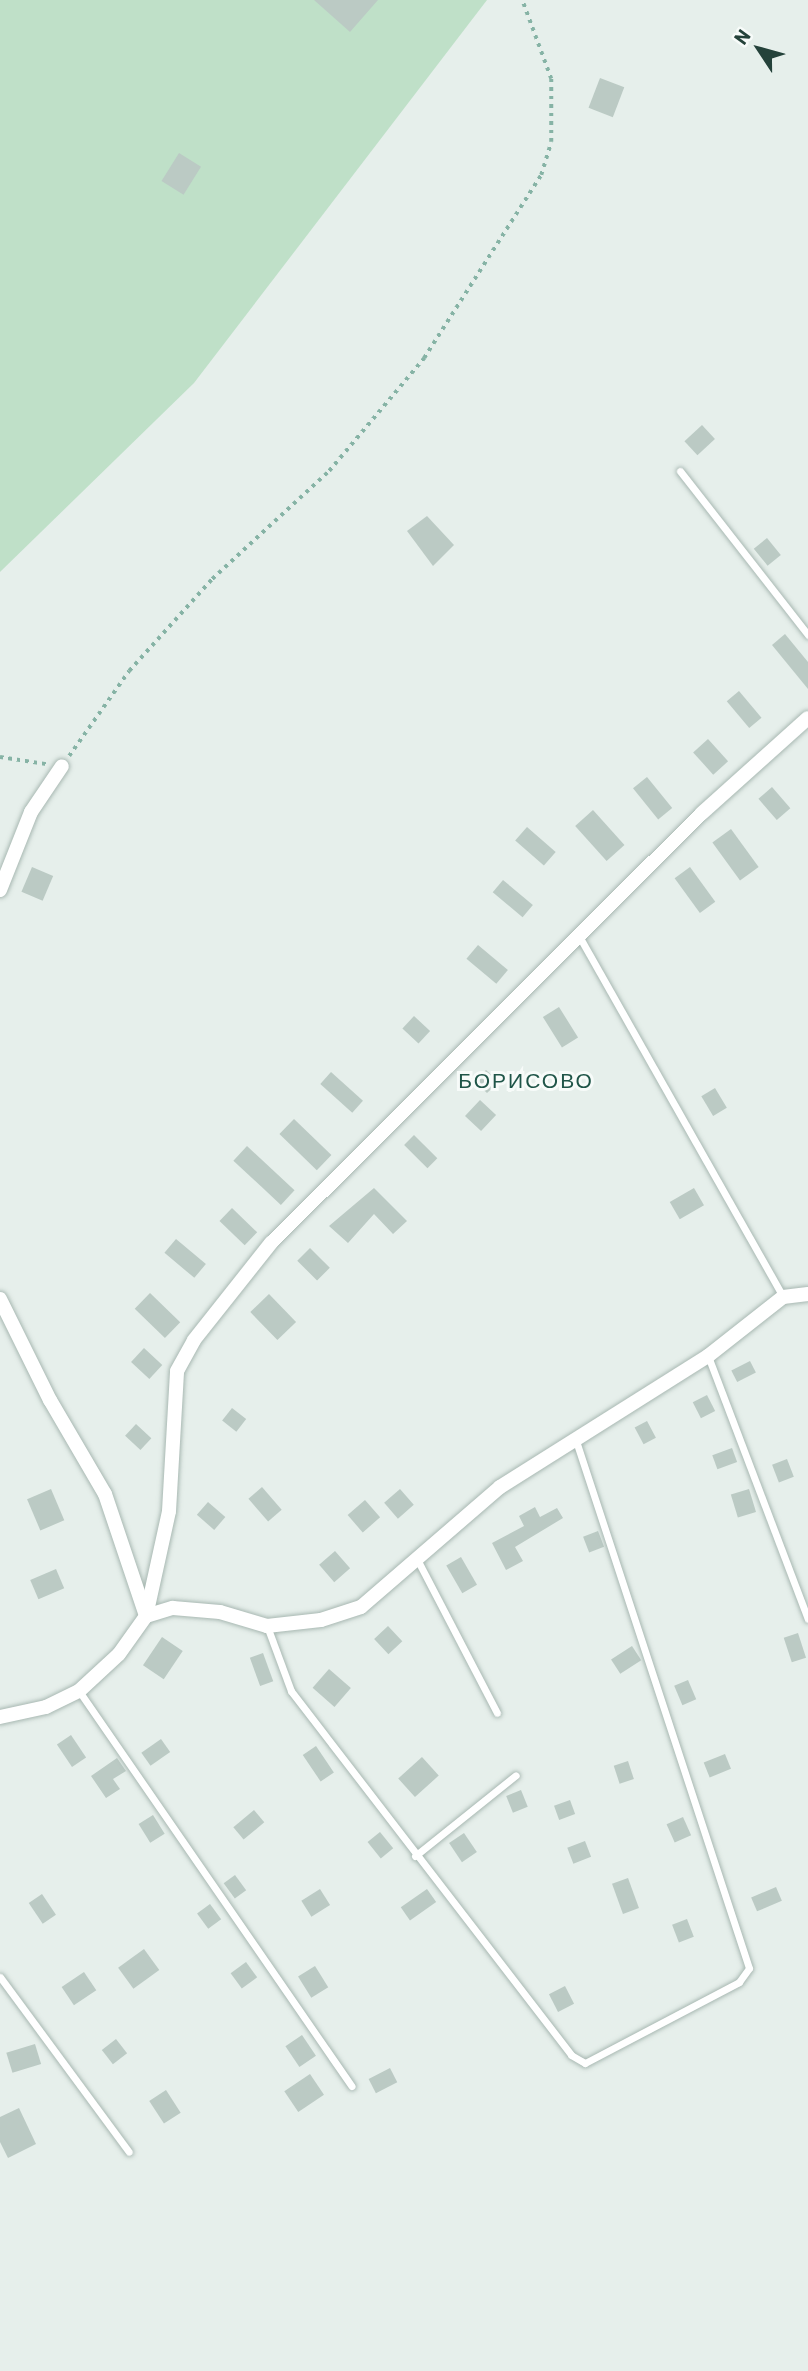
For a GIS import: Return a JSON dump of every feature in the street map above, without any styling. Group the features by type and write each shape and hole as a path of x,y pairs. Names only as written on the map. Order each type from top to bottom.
{"street":[{"path":"0,1717 46,1707 79,1691 119,1654 146,1616 169,1511 177,1371 194,1340 271,1243 579,935 808,718"},
{"path":"0,890 31,812 62,766"},
{"path":"146,1616 173,1608 220,1612 267,1626 321,1620 361,1607 418,1561 475,1506 708,1356 783,1297 808,1294"},
{"path":"0,1299 50,1400 105,1494 146,1616"}],"lane":[{"path":"680,471 808,635"},
{"path":"579,935 783,1297"},
{"path":"708,1356 808,1619"},
{"path":"267,1626 291,1692 571,2055 585,2063 739,1982 749,1968 576,1441"},
{"path":"418,1561 498,1713"},
{"path":"79,1691 351,2086"},
{"path":"415,1856 516,1775"},
{"path":"0,1978 129,2152"}],"path":[{"path":"0,757 62,766 129,671 212,579 329,471 424,358 541,175 551,142 551,79 522,0"}],"green space":[{"path":"0,0 487,0 194,383 0,572"}],"building":[{"path":"314,0 378,0 350,32"},
{"path":"600,78 624,87 613,117 589,108"},
{"path":"179,153 201,167 184,195 162,181"},
{"path":"702,425 715,439 697,455 684,441"},
{"path":"427,516 454,545 433,566 407,531"},
{"path":"767,538 781,555 768,566 754,549"},
{"path":"785,634 808,662 808,689 772,645"},
{"path":"739,691 761,718 749,728 727,701"},
{"path":"708,739 728,761 713,775 693,752"},
{"path":"647,777 672,808 658,819 633,788"},
{"path":"772,787 790,808 777,820 758,799"},
{"path":"593,810 624,845 607,861 575,826"},
{"path":"527,827 556,852 544,866 515,841"},
{"path":"731,829 759,867 740,881 712,843"},
{"path":"32,867 53,876 43,901 21,892"},
{"path":"690,867 715,902 700,913 675,878"},
{"path":"503,880 533,905 523,917 493,892"},
{"path":"478,945 508,970 496,984 466,959"},
{"path":"559,1007 578,1038 562,1048 543,1017"},
{"path":"414,1016 430,1031 418,1043 402,1028"},
{"path":"486,1070 499,1082 487,1093 474,1081"},
{"path":"331,1072 363,1101 352,1113 320,1084"},
{"path":"715,1088 727,1108 713,1116 701,1096"},
{"path":"480,1100 496,1115 481,1131 465,1116"},
{"path":"294,1119 331,1155 317,1170 279,1134"},
{"path":"414,1135 437,1158 427,1168 404,1145"},
{"path":"247,1146 295,1190 281,1205 233,1161"},
{"path":"374,1188 407,1221 393,1234 374,1214 348,1243 329,1226"},
{"path":"694,1188 704,1205 680,1219 670,1202"},
{"path":"232,1208 257,1232 245,1245 219,1221"},
{"path":"176,1239 206,1264 194,1278 164,1253"},
{"path":"310,1248 330,1268 317,1281 297,1261"},
{"path":"150,1293 180,1322 165,1338 135,1309"},
{"path":"269,1294 296,1322 277,1340 250,1312"},
{"path":"144,1348 162,1365 149,1379 131,1362"},
{"path":"750,1361 756,1373 737,1382 731,1371"},
{"path":"707,1395 715,1411 701,1418 693,1402"},
{"path":"232,1408 246,1419 236,1432 222,1421"},
{"path":"647,1421 656,1438 644,1444 635,1428"},
{"path":"136,1424 151,1438 140,1450 125,1436"},
{"path":"732,1448 737,1462 717,1469 712,1455"},
{"path":"787,1459 794,1477 779,1482 772,1465"},
{"path":"262,1487 282,1510 268,1521 248,1499"},
{"path":"51,1489 64,1520 40,1530 27,1499"},
{"path":"400,1489 414,1505 398,1519 384,1503"},
{"path":"749,1489 756,1512 738,1518 731,1495"},
{"path":"365,1500 380,1517 363,1532 348,1515"},
{"path":"208,1502 225,1517 214,1530 197,1515"},
{"path":"535,1507 540,1517 557,1508 563,1518 515,1547 523,1561 506,1570 492,1543 524,1526 519,1516"},
{"path":"598,1531 604,1547 589,1553 583,1537"},
{"path":"335,1551 350,1568 334,1582 319,1565"},
{"path":"461,1557 477,1585 462,1593 446,1566"},
{"path":"56,1569 64,1588 38,1599 30,1580"},
{"path":"388,1626 402,1641 388,1654 374,1639"},
{"path":"798,1633 806,1658 792,1662 784,1638"},
{"path":"162,1637 183,1651 164,1679 143,1665"},
{"path":"632,1646 641,1660 620,1674 611,1660"},
{"path":"263,1653 273,1681 260,1686 250,1658"},
{"path":"329,1669 351,1688 334,1707 313,1688"},
{"path":"688,1680 696,1699 682,1705 674,1686"},
{"path":"71,1735 86,1757 72,1767 57,1745"},
{"path":"161,1739 170,1752 151,1766 141,1753"},
{"path":"316,1746 334,1773 321,1781 303,1755"},
{"path":"725,1754 731,1769 710,1777 704,1763"},
{"path":"422,1757 439,1776 415,1797 398,1778"},
{"path":"117,1758 126,1771 113,1779 120,1789 106,1798 91,1776"},
{"path":"628,1761 634,1779 620,1784 614,1766"},
{"path":"521,1790 528,1807 513,1813 506,1796"},
{"path":"570,1800 575,1814 559,1820 554,1806"},
{"path":"254,1810 264,1822 244,1840 233,1827"},
{"path":"153,1815 165,1834 150,1843 139,1824"},
{"path":"683,1817 691,1835 675,1843 667,1824"},
{"path":"380,1832 393,1848 381,1858 368,1842"},
{"path":"464,1833 477,1852 462,1862 449,1843"},
{"path":"585,1841 591,1857 573,1864 567,1848"},
{"path":"235,1875 246,1890 235,1899 224,1883"},
{"path":"628,1878 639,1908 623,1914 612,1884"},
{"path":"776,1887 782,1901 757,1911 751,1898"},
{"path":"320,1889 330,1905 311,1917 301,1901"},
{"path":"427,1889 436,1902 410,1920 401,1907"},
{"path":"42,1894 56,1915 43,1924 29,1903"},
{"path":"210,1904 221,1919 208,1929 197,1913"},
{"path":"687,1919 694,1937 679,1942 672,1925"},
{"path":"144,1949 159,1970 133,1989 118,1968"},
{"path":"246,1962 257,1977 242,1989 231,1973"},
{"path":"315,1966 328,1987 311,1998 298,1977"},
{"path":"84,1972 96,1990 74,2005 62,1987"},
{"path":"565,1986 574,2004 558,2012 549,1994"},
{"path":"302,2035 316,2056 299,2067 285,2046"},
{"path":"116,2039 127,2053 113,2064 102,2050"},
{"path":"35,2044 41,2064 12,2073 6,2053"},
{"path":"390,2068 397,2082 376,2093 369,2079"},
{"path":"310,2074 324,2095 298,2112 284,2091"},
{"path":"166,2090 181,2113 164,2124 149,2101"},
{"path":"19,2108 36,2144 8,2158 0,2142 0,2117"}],"district":[{"name":"БОРИСОВО","path":"526,1080"}]}
